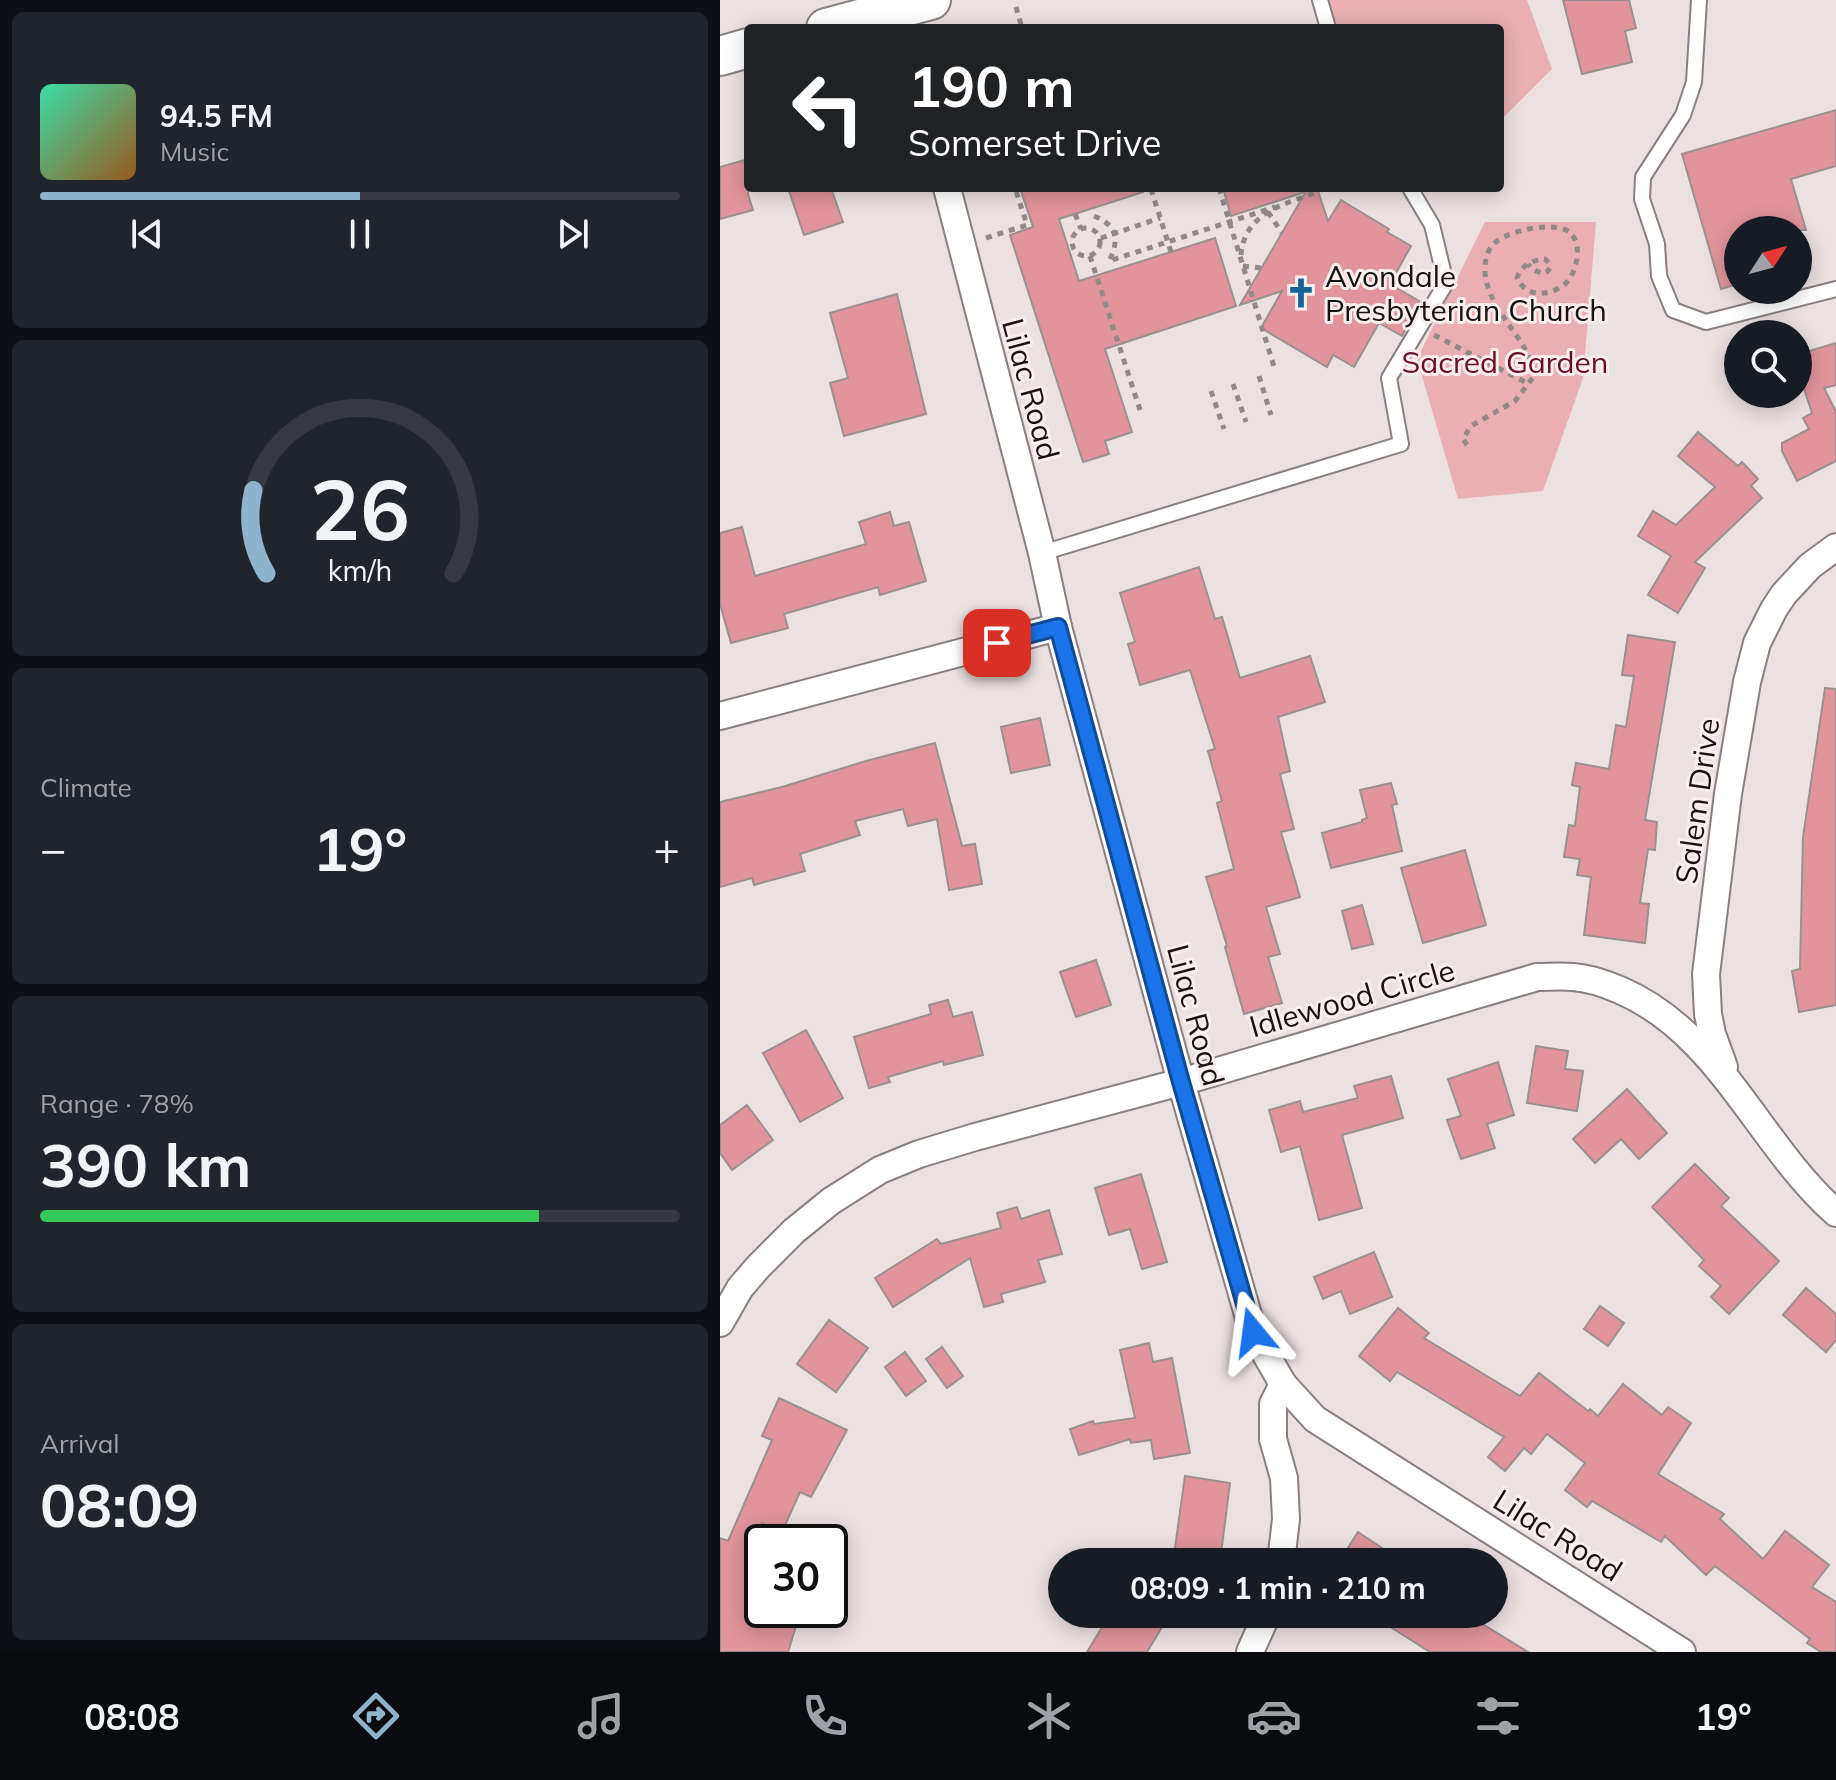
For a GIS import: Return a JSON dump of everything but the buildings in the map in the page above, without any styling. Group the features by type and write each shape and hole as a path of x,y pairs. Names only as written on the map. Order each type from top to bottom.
{"main road":[{"path":"848,24 913,12"},
{"path":"720,56 744,49"}],"street":[{"name":"Lilac Road","path":"948,192 1042,553 1058,627 1181,1082 1253,1332 1283,1384 1315,1419 1682,1652"},
{"name":"Salem Drive","path":"1734,1090 1712,1034 1706,974 1728,794 1747,682 1757,643 1774,609 1810,566 1836,547"},
{"path":"720,716 1058,627"},
{"name":"Idlewood Circle","path":"720,1323 740,1288 794,1231 831,1201 880,1170 975,1137 1181,1082 1537,977 1574,977 1611,986 1641,999 1680,1028 1713,1062 1796,1172 1836,1213"},
{"path":"1283,1384 1273,1404 1273,1439 1284,1478 1286,1519 1283,1548"},
{"path":"1250,1652 1261,1628"}],"lane":[{"path":"1320,0 1327,24"},
{"path":"1699,0 1694,82 1683,115 1643,177 1642,199 1657,244 1659,276 1673,310 1706,322 1836,289"},
{"path":"1042,553 1401,444 1389,378 1446,283 1432,225 1412,192"}],"path":[{"path":"1016,7 1021,24"},
{"path":"986,238 1027,225 1016,192"},
{"path":"1152,192 1171,252"},
{"path":"1220,192 1275,370"},
{"path":"1094,216 1104,220 1114,234 1115,249 1109,261 1316,192"},
{"path":"1241,259 1242,243 1250,228 1275,207"},
{"path":"1268,212 1282,233"},
{"path":"1075,214 1081,229"},
{"path":"1100,238 1160,218"},
{"path":"1467,445 1463,439 1471,426 1515,401 1534,376 1532,363 1488,290 1486,259 1491,246 1501,238 1520,231 1546,227 1566,230 1574,238 1577,260 1572,275 1555,290 1538,294 1524,288 1517,278 1528,264"},
{"path":"1090,228 1100,238 1098,252 1090,256 1081,256 1074,250 1072,240 1081,229 1090,228"},
{"path":"1090,256 1141,413"},
{"path":"1243,266 1261,268"},
{"path":"1430,333 1529,384"},
{"path":"1259,376 1271,415"},
{"path":"1233,384 1246,422"},
{"path":"1211,391 1224,429"}],"green space":[{"path":"1326,0 1527,0 1552,69 1504,117 1504,24 1333,24"},
{"name":"Sacred Garden","path":"1485,222 1596,222 1583,378 1543,491 1458,499 1417,359"}],"place":[{"name":"Avondale Presbyterian Church","path":"1301,293"}],"route":[{"path":"997,643 1058,627 1181,1082 1253,1332"}]}
